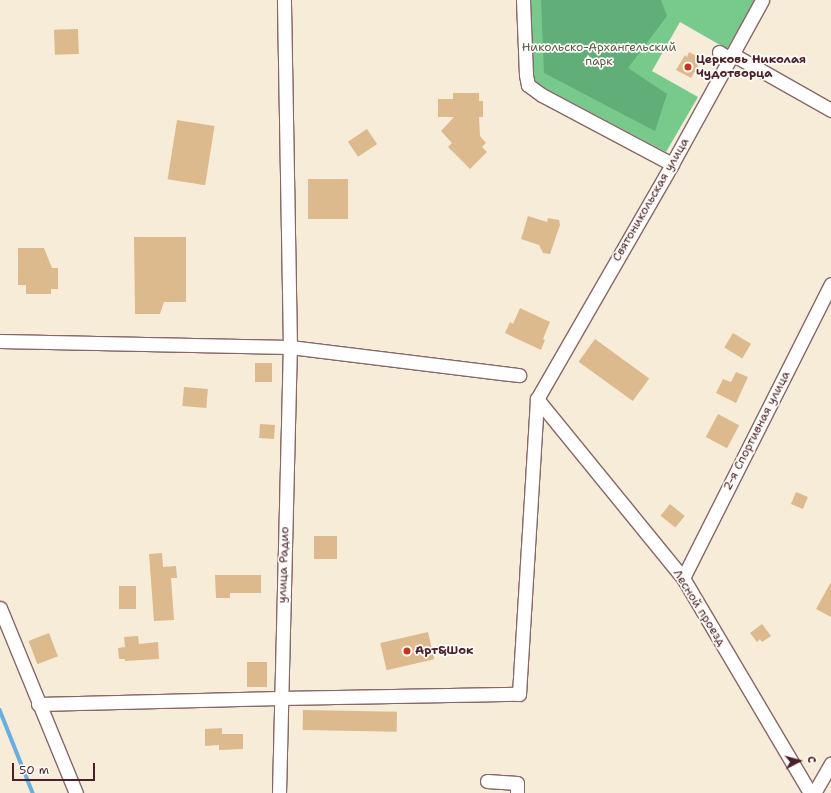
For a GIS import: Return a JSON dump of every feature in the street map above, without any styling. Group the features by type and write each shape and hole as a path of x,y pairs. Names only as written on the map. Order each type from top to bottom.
{"street":[{"name":"улица Радио","path":"279,793 280,698 290,342 284,0"},
{"path":"523,0 526,75 528,84 542,95 672,164"},
{"name":"Святоникольская улица","path":"537,399 672,164 727,55 762,0"},
{"path":"727,55 831,110"},
{"name":"2-я Спортивная улица","path":"682,578 831,284"},
{"path":"0,341 290,342 519,375"},
{"path":"38,704 519,694 537,399"},
{"name":"Лесной проезд","path":"537,399 682,578 810,793"},
{"path":"0,608 38,704 76,793"},
{"path":"814,793 831,763"},
{"path":"487,780 518,783 517,793"}],"green space":[{"name":"Никольско-Архангельский парк","path":"530,0 756,0 727,49 680,22 652,71 698,97 666,152 533,82"},
{"path":"541,0 661,0 667,16 628,68 667,94 655,131 544,73"}],"building":[{"path":"78,29 79,54 55,55 54,30"},
{"name":"Церковь Николая Чудотворца","path":"689,52 700,58 697,63 699,64 691,78 676,70 685,55 687,57"},
{"path":"453,93 479,93 479,101 483,101 483,117 479,117 480,136 486,143 482,147 487,152 470,169 448,147 452,143 441,131 454,117 438,117 438,99 453,99"},
{"path":"177,120 215,126 205,185 168,179"},
{"path":"367,129 377,144 358,157 348,142"},
{"path":"308,179 348,179 348,219 308,219"},
{"path":"528,216 547,222 548,218 559,220 560,225 550,254 543,253 539,245 521,239"},
{"path":"134,237 186,237 186,302 164,302 160,314 135,314"},
{"path":"18,248 44,248 52,268 58,268 58,289 51,289 51,294 26,294 26,285 18,285"},
{"path":"520,308 550,322 543,339 545,340 541,350 505,333 510,322 513,324"},
{"path":"733,333 751,344 742,358 724,348"},
{"path":"595,339 649,378 633,401 579,362"},
{"path":"255,363 272,363 272,382 255,382"},
{"path":"736,372 748,377 736,403 716,393 723,379 731,382"},
{"path":"184,387 208,389 206,408 182,406"},
{"path":"718,414 739,425 727,448 706,437"},
{"path":"260,424 275,425 274,439 259,438"},
{"path":"796,492 808,497 803,509 791,504"},
{"path":"670,504 685,516 675,528 661,516"},
{"path":"314,536 337,536 337,559 314,559"},
{"path":"162,553 163,567 176,566 177,578 171,578 174,620 154,621 149,554"},
{"path":"215,575 261,575 261,593 230,593 230,598 216,598"},
{"path":"831,582 831,617 816,609"},
{"path":"119,586 136,586 136,609 119,609"},
{"path":"762,624 771,636 762,642 760,639 757,642 750,633"},
{"name":"Арт&Шок","path":"428,632 434,659 387,670 380,643"},
{"path":"49,633 58,656 37,664 28,641"},
{"path":"138,636 139,644 158,642 159,659 125,661 125,659 119,659 118,648 125,647 124,637"},
{"path":"247,662 267,662 267,687 247,687"},
{"path":"303,710 397,712 397,732 303,730"},
{"path":"222,728 222,734 243,734 243,749 219,750 219,745 205,746 205,729"}],"waterway":[{"path":"0,710 33,793"}],"place":[{"name":"Церковь Николая Чудотворца","path":"688,67"},
{"name":"Арт&Шок","path":"407,651"}]}
